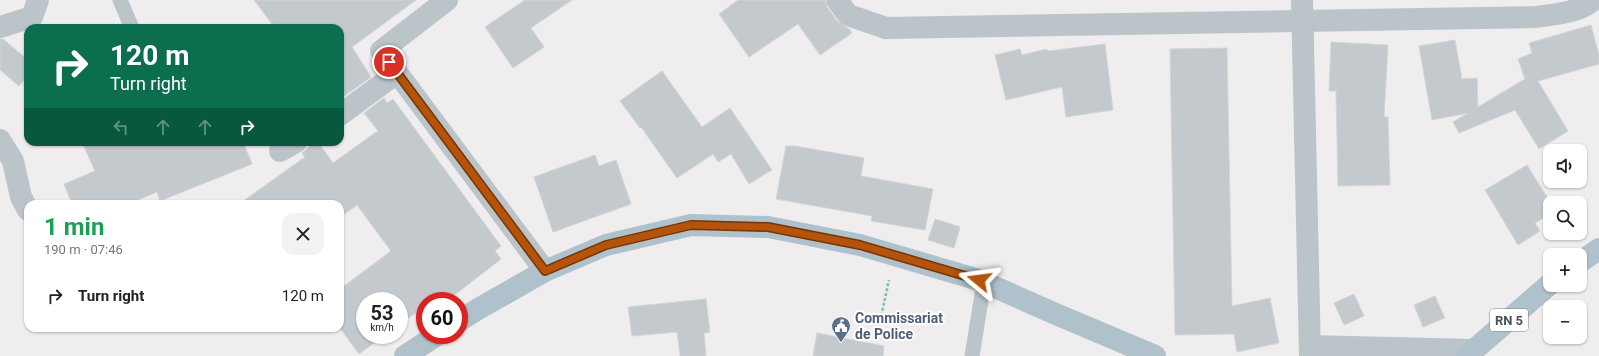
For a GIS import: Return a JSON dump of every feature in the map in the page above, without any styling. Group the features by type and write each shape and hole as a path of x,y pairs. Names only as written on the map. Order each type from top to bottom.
{"main road":[{"path":"468,315 545,271 606,245 691,225 768,227 860,245 984,282 1149,355"},
{"path":"1587,257 1599,249"},
{"name":"RN 5","path":"1471,353 1543,290"},
{"path":"405,356 423,344"}],"street":[{"path":"0,27 32,17 38,0"},
{"path":"447,0 381,51 545,271"},
{"path":"837,0 848,15 886,28 1302,10 1536,16 1559,14 1587,5 1593,0"},
{"path":"1302,10 1310,351 1471,353"},
{"path":"344,112 397,73"},
{"path":"0,140 13,161 21,196 24,202"}],"lane":[{"path":"120,0 130,24"},
{"path":"972,356 984,282"}],"path":[{"path":"876,340 894,256"}],"building":[{"path":"254,0 416,0 352,47 371,77 344,96 344,24 272,24"},
{"path":"525,0 572,0 531,28 544,47 513,68 485,27"},
{"path":"738,0 825,0 827,7 838,22 849,29 852,33 820,55 798,24 749,57 719,14"},
{"path":"1591,25 1599,55 1599,64 1538,81 1568,131 1547,144 1543,144 1543,147 1539,149 1515,110 1459,133 1453,122 1468,113 1432,120 1419,46 1455,40 1462,79 1477,78 1478,107 1525,79 1518,59 1532,53 1529,43"},
{"path":"0,39 3,39 24,57 24,80 19,86 0,70"},
{"path":"1331,42 1388,45 1384,117 1388,117 1390,185 1338,186 1336,91 1329,91"},
{"path":"1105,44 1113,110 1066,117 1062,87 1006,100 995,55 1020,49 1022,55 1047,49 1048,51"},
{"path":"1227,48 1232,306 1270,298 1279,343 1237,352 1234,334 1175,335 1170,49"},
{"path":"662,71 702,127 730,108 772,170 749,184 731,154 718,162 713,154 677,178 641,127 640,128 620,101"},
{"path":"384,98 387,103 393,99 501,246 495,251 501,259 458,292 416,292 416,313 408,318 408,292 356,292 356,344 373,344 359,354 343,332 344,286 391,251 357,205 344,214 344,200 245,200 305,157 302,153 310,146 321,146 333,163 378,131 364,113"},
{"path":"84,146 245,146 252,164 162,200 160,200 157,192 138,200 70,200 64,184 95,171"},
{"path":"786,146 795,146 864,158 861,176 933,189 925,230 871,221 872,216 776,199"},
{"path":"595,155 599,166 616,160 631,204 553,232 534,177"},
{"path":"1527,165 1546,196 1543,196 1543,218 1535,223 1540,231 1518,245 1485,190"},
{"path":"935,219 960,227 954,248 928,240"},
{"path":"1354,294 1364,316 1344,325 1334,303"},
{"path":"1435,296 1445,318 1423,327 1414,305"},
{"path":"706,299 710,332 704,333 706,356 680,356 677,332 632,336 628,307"},
{"name":"Commissariat de Police","path":"817,333 884,346 883,356 813,356"}],"place":[{"name":"Commissariat de Police","path":"841,343"}],"route":[{"path":"389,62 545,271 606,245 691,225 768,227 860,245 979,280"}]}
